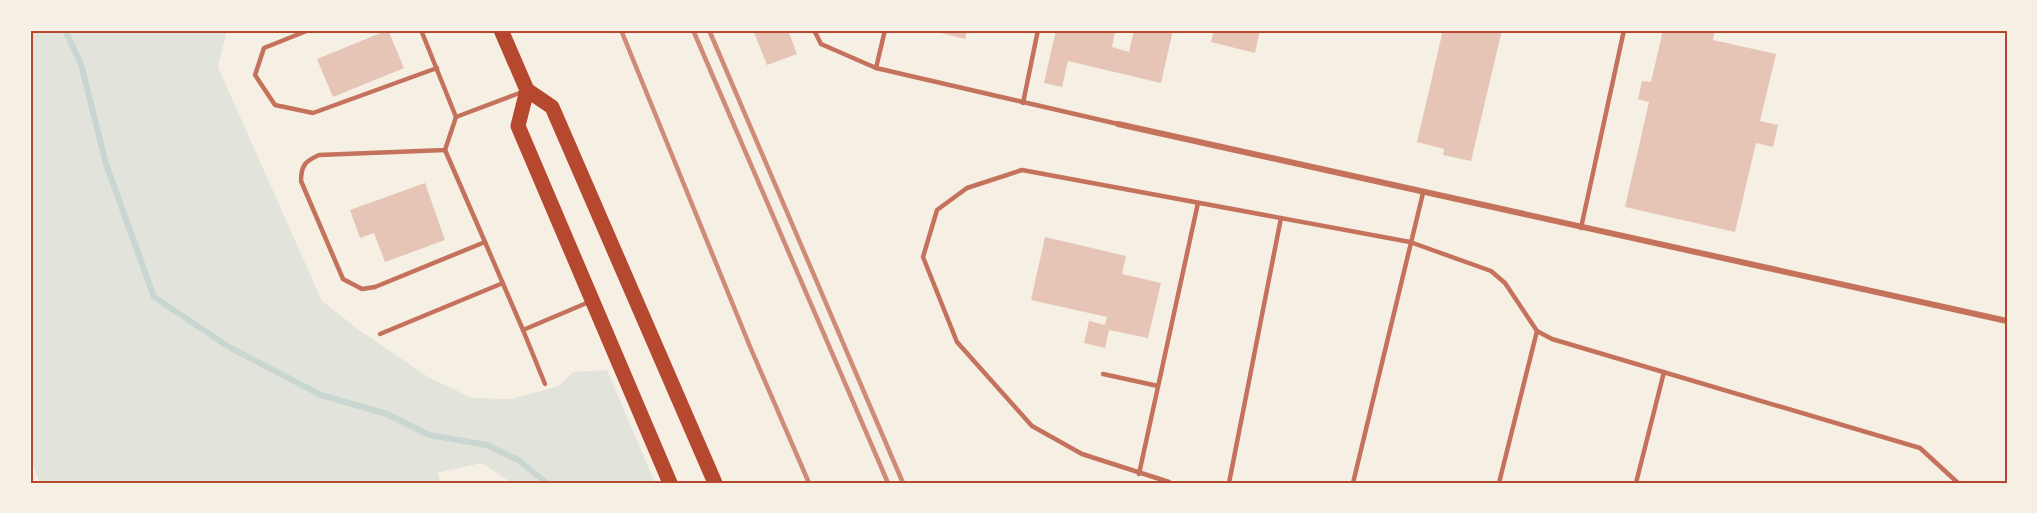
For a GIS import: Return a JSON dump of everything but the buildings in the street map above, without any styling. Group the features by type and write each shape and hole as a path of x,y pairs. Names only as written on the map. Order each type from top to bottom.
{"main road":[{"path":"501,30 527,90 552,107 715,483"},
{"path":"527,90 518,126 670,483"}],"street":[{"path":"1118,124 2007,321"}],"lane":[{"path":"309,30 264,48 255,75 275,105 314,113 437,68"},
{"path":"421,30 456,117 445,150 545,384"},
{"path":"814,30 821,44 876,68 1118,124"},
{"path":"876,68 885,30"},
{"path":"1023,103 1038,30"},
{"path":"1581,228 1624,30"},
{"path":"456,117 527,90"},
{"path":"445,150 319,155 307,160 301,169 300,181 343,279 352,286 362,289 375,287 485,242"},
{"path":"1169,482 1082,454 1032,426 957,342 923,256 937,210 967,188 1022,170 1410,242 1491,271 1505,283 1537,331 1552,339 1920,448 1958,483"},
{"path":"1353,483 1423,193"},
{"path":"1139,474 1198,203"},
{"path":"1229,483 1281,218"},
{"path":"380,334 503,283"},
{"path":"523,330 592,300"},
{"path":"1499,483 1537,331"},
{"path":"1636,483 1664,372"},
{"path":"1103,374 1158,387"}],"shaded area":[{"path":"30,30 235,30 226,34 218,67 322,301 359,330 428,377 472,398 511,399 559,386 573,372 607,370 655,483 512,483 482,463 437,473 441,483 40,483 30,457"}],"waterway":[{"path":"65,30 81,64 106,164 154,297 229,347 321,395 387,414 429,435 487,445 518,460 547,483"}],"railway":[{"path":"621,30 751,349 809,483"},
{"path":"693,30 888,483"},
{"path":"709,30 903,483"}]}
